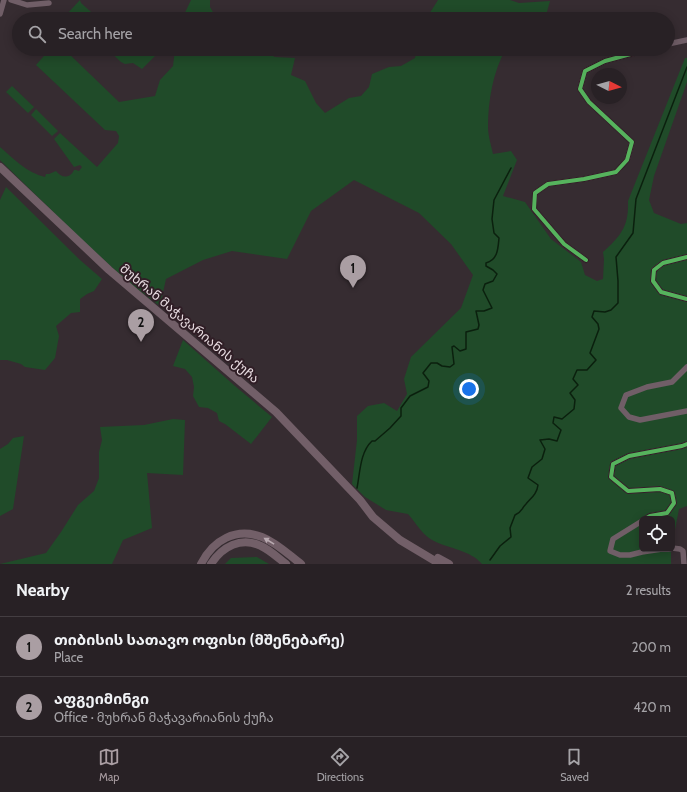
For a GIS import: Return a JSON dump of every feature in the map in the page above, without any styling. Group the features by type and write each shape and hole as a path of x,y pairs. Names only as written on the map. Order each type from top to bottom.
{"main road":[{"name":"მუხრან მაჭავარიანის ქუჩა","path":"0,167 109,270 276,412 360,500 373,517 400,540 440,564"},
{"name":"მუხრან მაჭავარიანის ქუჩა","path":"360,500 409,541 449,564"},
{"path":"373,517 387,534 400,546 431,564"},
{"path":"201,564 205,556 214,546 224,539 236,534 243,534 263,538 281,548 301,564"},
{"path":"211,564 217,555 227,547 243,542 250,542 261,546 286,564"}],"street":[{"path":"0,14 4,0"},
{"path":"11,0 27,5 50,3"},
{"path":"675,43 687,40"},
{"path":"586,260 564,244 534,209 535,193 548,184 584,179 616,172 627,160 632,142 589,102 580,89 585,71 605,61 623,56"},
{"path":"687,257 663,263 654,270 653,281 661,292 687,299"},
{"path":"687,367 672,382 647,387 626,395 621,408 629,417 640,420 687,411"},
{"path":"650,516 667,513 674,503 672,493 660,489 628,491 611,477 613,464 629,456 687,444"},
{"path":"639,523 613,538 610,551 620,555 630,555 642,552"},
{"path":"675,548 683,551 684,564"}],"green space":[{"path":"80,0 81,3 91,12 69,12"},
{"path":"191,0 210,0 210,7 213,12 185,12"},
{"path":"438,0 510,0 519,3 550,1 547,12 430,12"},
{"path":"44,56 71,56 119,102 155,96 160,80 173,66 174,56 273,56 295,58 291,75 305,81 316,103 325,113 349,98 361,96 369,87 372,74 389,67 401,66 415,58 415,56 502,56 492,86 488,127 493,154 511,151 517,160 503,196 525,202 551,239 581,262 585,275 597,281 603,279 603,252 615,241 623,230 627,217 628,201 685,58 687,58 687,82 654,176 649,200 654,213 681,224 687,223 687,506 679,509 675,530 675,516 639,516 639,552 671,552 671,564 482,564 477,559 466,553 430,539 423,533 408,514 386,510 365,497 352,484 357,440 357,416 368,406 384,403 397,411 407,394 404,379 411,357 461,308 473,275 451,244 419,213 354,180 311,211 287,259 232,251 203,260 166,279 160,306 128,282 79,237 0,160 0,147 21,165 38,175 45,177 46,174 56,171 60,175 68,176 74,170 79,171 82,167 80,165 74,167 54,139 60,133 97,167 118,143 119,136 116,131 105,130 36,65"},
{"path":"115,56 155,56 142,69 133,63 125,64"},
{"path":"12,86 34,107 28,113 6,92"},
{"path":"36,109 58,131 52,136 31,115"},
{"path":"6,187 80,260 102,279 94,291 80,299 80,312 71,313 56,326 59,336 55,358 45,370 25,367 21,364 7,360 0,360 0,200"},
{"path":"183,340 272,417 251,444 219,421 217,413 208,408 199,407 193,396 194,387 192,377 185,369 173,366"},
{"path":"173,419 185,420 183,475 147,473 152,528 123,540 112,564 0,564 46,553 78,505 94,491 99,478 99,452 102,440 100,427 144,425"},
{"path":"24,436 13,509 0,516 0,449 8,444 13,438"},
{"path":"257,557 269,564 225,564 231,558"}],"waterway":[{"path":"490,560 500,546 511,537 510,528 515,515 521,511 534,496 538,485 528,478 532,467 542,459 545,449 540,440 549,439 557,441 561,430 553,423 554,417 562,419 574,409 575,400 570,393 578,385 573,379 577,370 587,370 596,360 590,353 599,329 598,324 592,317 594,311 605,312 611,310 618,303 616,257 633,233 636,199 687,67"},
{"path":"357,488 361,463 368,446 372,441 375,441 390,428 401,416 401,408 410,396 428,387 429,381 423,373 431,363 437,363 442,366 450,367 454,364 452,347 454,346 460,351 466,349 466,332 478,329 479,325 476,311 484,311 492,308 483,290 485,284 493,281 497,274 486,266 486,263 493,259 497,253 499,238 494,233 492,219 494,200 511,168"}],"cycle path":[{"path":"586,260 564,244 534,209 535,193 548,184 584,179 616,172 627,160 632,142 589,102 580,89 585,71 605,61 623,56"},
{"path":"687,257 663,263 654,270 653,281 661,292 687,299"},
{"path":"650,516 667,513 674,503 672,493 660,489 628,491 611,477 613,464 629,456 687,444"}],"place":[{"name":"თიბისის სათავო ოფისი (მშენებარე)","path":"353,288"},
{"name":"აფგეიმინგი","path":"141,342"}]}
